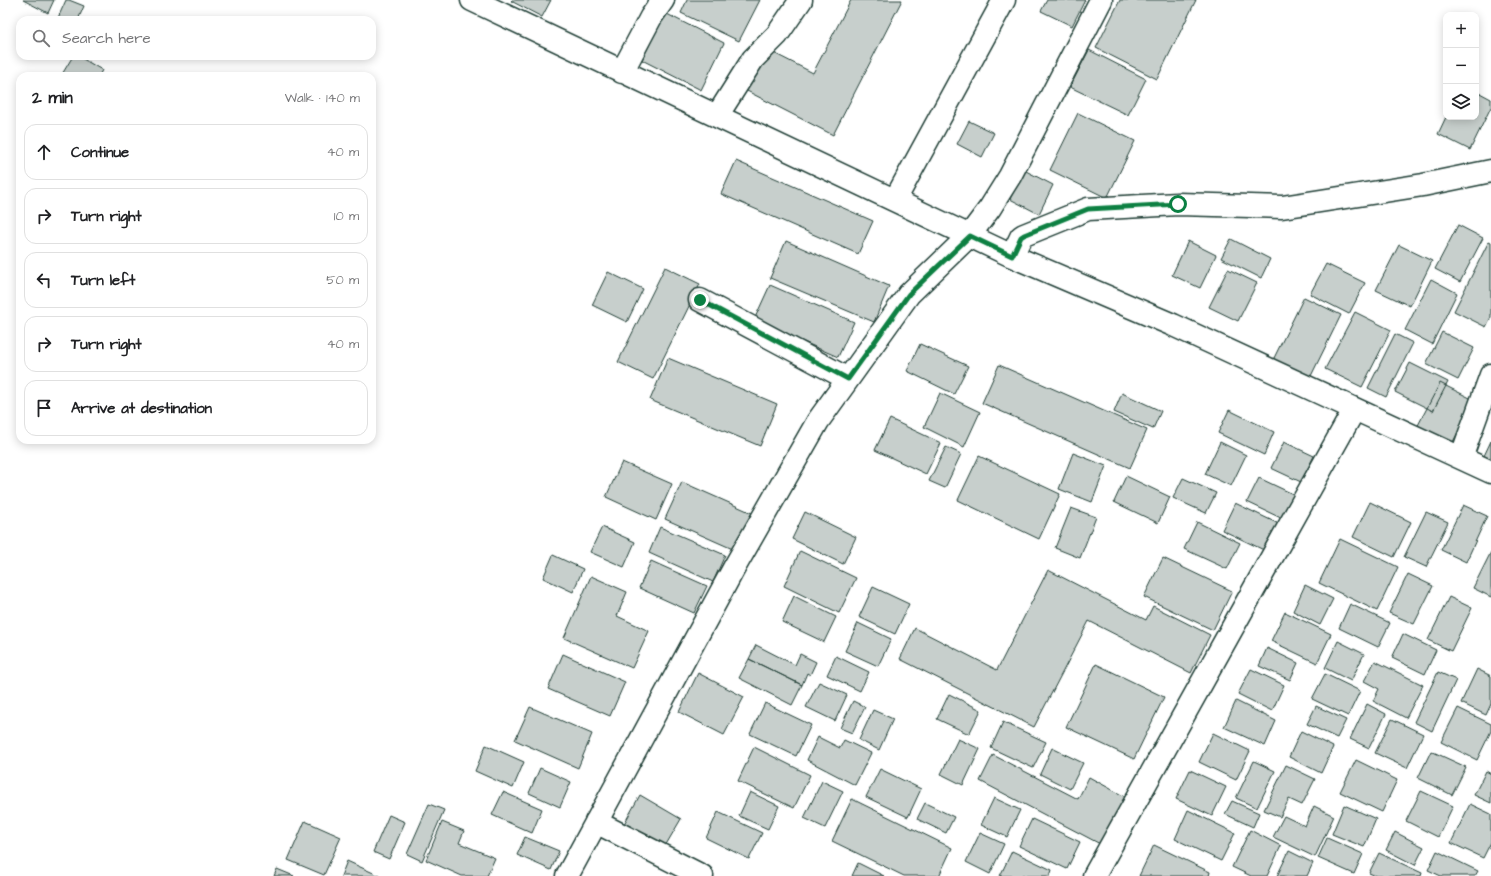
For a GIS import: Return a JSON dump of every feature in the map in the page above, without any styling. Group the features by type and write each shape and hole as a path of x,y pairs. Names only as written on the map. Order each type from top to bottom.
{"street":[{"path":"472,0 1012,256 1173,326 1491,472"},
{"path":"622,72 651,17 662,0"},
{"path":"716,116 753,59 777,35 801,0"},
{"path":"895,200 1004,0"},
{"path":"567,876 734,568 818,421 909,294 970,236 990,208 1010,176 1101,0"},
{"path":"1012,256 1021,237 1024,235 1088,209 1178,204 1282,207 1423,185 1491,171"},
{"path":"700,300 848,379"},
{"path":"1461,458 1491,375"},
{"path":"1094,876 1354,410"},
{"path":"596,822 702,876"}],"building":[{"path":"23,0 54,0 48,13"},
{"path":"66,0 84,6 80,16 59,16"},
{"path":"551,0 542,17 511,1"},
{"path":"687,0 760,0 739,41 681,13"},
{"path":"851,0 902,0 833,135 745,90 766,49 813,73"},
{"path":"1047,0 1085,0 1072,26 1041,11"},
{"path":"1120,0 1196,0 1157,79 1096,48"},
{"path":"665,13 724,43 701,90 642,60"},
{"path":"1089,50 1146,79 1128,115 1070,87"},
{"path":"71,60 85,60 102,70 101,72 63,72"},
{"path":"1479,93 1491,99 1491,107 1470,150 1438,134 1445,120 1479,120"},
{"path":"1078,113 1135,141 1107,198 1050,170"},
{"path":"969,121 994,133 982,157 957,144"},
{"path":"736,161 873,221 858,254 721,194"},
{"path":"1024,170 1053,185 1039,214 1010,199"},
{"path":"1458,225 1483,238 1460,282 1435,269"},
{"path":"1231,239 1270,259 1261,278 1221,258"},
{"path":"786,241 889,286 874,322 770,278"},
{"path":"1188,241 1216,255 1200,288 1172,275"},
{"path":"1489,241 1491,242 1491,317 1486,327 1454,311"},
{"path":"1399,245 1432,261 1410,306 1376,290"},
{"path":"1326,264 1365,283 1349,314 1310,294"},
{"path":"665,267 700,284 653,379 618,362"},
{"path":"1228,269 1257,283 1238,321 1209,307"},
{"path":"608,272 643,289 627,322 592,305"},
{"path":"1431,279 1457,293 1432,344 1405,330"},
{"path":"770,285 854,322 838,357 754,320"},
{"path":"1304,297 1341,315 1310,378 1273,360"},
{"path":"1355,312 1391,330 1362,387 1325,369"},
{"path":"1442,332 1474,348 1458,380 1426,364"},
{"path":"1395,334 1413,343 1386,397 1368,388"},
{"path":"920,344 968,366 954,394 907,371"},
{"path":"668,358 777,404 760,446 650,400"},
{"path":"1410,363 1448,382 1433,411 1395,392"},
{"path":"999,365 1147,430 1130,468 982,403"},
{"path":"1440,383 1474,400 1449,450 1414,433"},
{"path":"940,393 980,412 964,447 924,427"},
{"path":"1122,393 1161,411 1153,429 1114,412"},
{"path":"1229,410 1274,432 1264,455 1218,433"},
{"path":"890,419 941,443 926,474 875,450"},
{"path":"1491,441 1491,463 1483,458"},
{"path":"1220,442 1246,455 1231,486 1205,474"},
{"path":"1284,442 1314,456 1301,482 1271,468"},
{"path":"946,447 961,454 945,488 929,481"},
{"path":"1073,453 1106,466 1092,502 1059,489"},
{"path":"979,456 1060,494 1039,539 958,500"},
{"path":"622,462 672,484 656,520 606,497"},
{"path":"1126,476 1170,497 1158,523 1114,502"},
{"path":"1183,478 1216,493 1206,513 1173,498"},
{"path":"1259,478 1295,495 1283,519 1247,502"},
{"path":"682,482 752,513 735,550 665,519"},
{"path":"1370,502 1411,522 1394,557 1353,537"},
{"path":"1235,503 1281,525 1268,552 1222,530"},
{"path":"1463,505 1487,516 1466,562 1441,550"},
{"path":"1071,508 1096,517 1080,558 1055,548"},
{"path":"805,512 856,537 843,564 792,539"},
{"path":"1426,512 1448,522 1426,567 1404,557"},
{"path":"1197,522 1240,543 1227,569 1184,549"},
{"path":"602,527 635,542 624,567 590,552"},
{"path":"660,527 725,555 713,582 649,553"},
{"path":"1340,539 1398,567 1377,611 1319,583"},
{"path":"800,551 856,578 839,613 784,586"},
{"path":"1491,552 1491,597 1473,588"},
{"path":"553,555 583,569 573,592 543,578"},
{"path":"1163,558 1232,591 1213,630 1144,597"},
{"path":"651,561 707,586 694,613 639,588"},
{"path":"1048,570 1146,620 1153,606 1210,635 1191,673 1089,621 1034,727 900,659 915,628 997,670"},
{"path":"1408,574 1433,586 1414,624 1389,613"},
{"path":"591,576 627,592 617,616 649,631 632,668 564,638"},
{"path":"1305,585 1333,599 1320,625 1293,611"},
{"path":"873,587 909,604 895,634 859,617"},
{"path":"794,596 836,617 824,642 782,622"},
{"path":"1449,597 1472,608 1451,651 1428,640"},
{"path":"1350,604 1390,623 1378,647 1339,628"},
{"path":"1285,612 1331,634 1317,663 1271,641"},
{"path":"858,623 891,639 878,666 845,651"},
{"path":"1403,634 1436,650 1425,674 1392,658"},
{"path":"1338,641 1364,654 1351,681 1325,668"},
{"path":"756,645 795,665 800,654 816,662 810,675 807,673 802,685 749,659"},
{"path":"1267,648 1298,663 1290,680 1259,666"},
{"path":"563,654 625,682 610,716 548,689"},
{"path":"836,656 869,672 860,691 827,675"},
{"path":"749,659 802,685 792,705 739,678"},
{"path":"1375,661 1423,685 1406,718 1373,701 1379,689 1364,681"},
{"path":"1096,664 1164,697 1134,759 1066,727"},
{"path":"1251,669 1284,685 1272,711 1238,694"},
{"path":"1477,669 1491,676 1491,704 1486,715 1461,703"},
{"path":"1438,672 1456,680 1432,731 1414,722"},
{"path":"698,673 744,697 724,735 679,712"},
{"path":"1325,674 1360,691 1348,716 1312,699"},
{"path":"819,682 847,695 835,721 806,707"},
{"path":"949,694 981,710 969,734 937,719"},
{"path":"853,701 865,707 852,733 840,728"},
{"path":"1236,701 1276,721 1265,746 1224,727"},
{"path":"765,703 811,725 796,756 750,734"},
{"path":"1367,704 1386,714 1369,748 1350,739"},
{"path":"1316,706 1346,720 1337,738 1307,724"},
{"path":"530,707 592,734 578,768 515,740"},
{"path":"1458,708 1491,724 1491,731 1477,760 1441,742"},
{"path":"873,710 893,719 879,750 859,740"},
{"path":"1392,719 1423,734 1407,768 1375,753"},
{"path":"1003,722 1046,742 1033,768 991,748"},
{"path":"1301,731 1333,747 1321,773 1289,757"},
{"path":"1213,733 1250,751 1236,780 1199,762"},
{"path":"818,737 840,748 844,740 871,753 855,785 807,760"},
{"path":"958,739 980,749 963,785 941,774"},
{"path":"486,745 524,762 513,788 475,771"},
{"path":"754,747 810,775 794,808 738,781"},
{"path":"1052,748 1083,763 1070,789 1040,774"},
{"path":"1431,751 1466,767 1452,795 1418,778"},
{"path":"993,755 1078,799 1089,777 1129,799 1104,846 980,781"},
{"path":"1356,760 1397,780 1382,812 1340,792"},
{"path":"1254,761 1275,771 1257,808 1236,798"},
{"path":"1286,765 1315,779 1302,805 1289,799 1280,817 1264,810"},
{"path":"540,768 571,782 560,807 529,793"},
{"path":"880,769 921,789 908,817 866,797"},
{"path":"1190,770 1226,787 1212,816 1176,799"},
{"path":"1486,771 1491,774 1491,803 1474,795"},
{"path":"822,781 843,791 825,828 804,818"},
{"path":"1421,791 1453,806 1438,837 1406,821"},
{"path":"503,792 542,809 532,833 492,815"},
{"path":"750,792 779,806 768,829 739,816"},
{"path":"640,795 681,819 664,848 624,824"},
{"path":"994,798 1020,810 1007,837 981,825"},
{"path":"852,799 952,848 939,876 904,876 832,841"},
{"path":"1232,801 1259,813 1253,827 1225,814"},
{"path":"925,803 954,817 946,833 917,819"},
{"path":"429,804 444,810 422,861 407,854"},
{"path":"1470,804 1491,814 1491,842 1483,858 1451,843"},
{"path":"1344,805 1376,819 1364,847 1332,834"},
{"path":"1314,806 1334,816 1315,857 1273,837 1284,816 1305,826"},
{"path":"1188,810 1235,833 1221,861 1175,839"},
{"path":"718,812 762,833 749,859 706,838"},
{"path":"389,815 405,822 389,859 373,852"},
{"path":"1032,819 1080,842 1067,869 1019,846"},
{"path":"305,821 341,837 324,875 288,860"},
{"path":"442,822 464,831 459,843 495,858 487,876 462,876 426,860"},
{"path":"1250,830 1281,846 1267,876 1251,876 1232,867"},
{"path":"1395,832 1424,847 1415,865 1386,850"},
{"path":"980,833 1004,844 990,874 966,862"},
{"path":"525,837 559,851 551,870 517,855"},
{"path":"1327,838 1363,854 1354,874 1318,858"},
{"path":"1154,845 1210,872 1209,876 1139,876"},
{"path":"1012,851 1052,870 1050,876 1000,876"},
{"path":"1289,851 1313,863 1307,876 1277,876"},
{"path":"1437,851 1478,871 1475,876 1441,876 1428,870"},
{"path":"1379,853 1422,873 1421,876 1376,876 1369,873"},
{"path":"347,861 380,876 341,876"},
{"path":"858,863 884,876 852,876"},
{"path":"277,869 294,876 274,876"}],"route":[{"path":"700,300 848,379 909,294 970,236 1012,256 1021,237 1024,235 1088,209 1178,204"}]}
